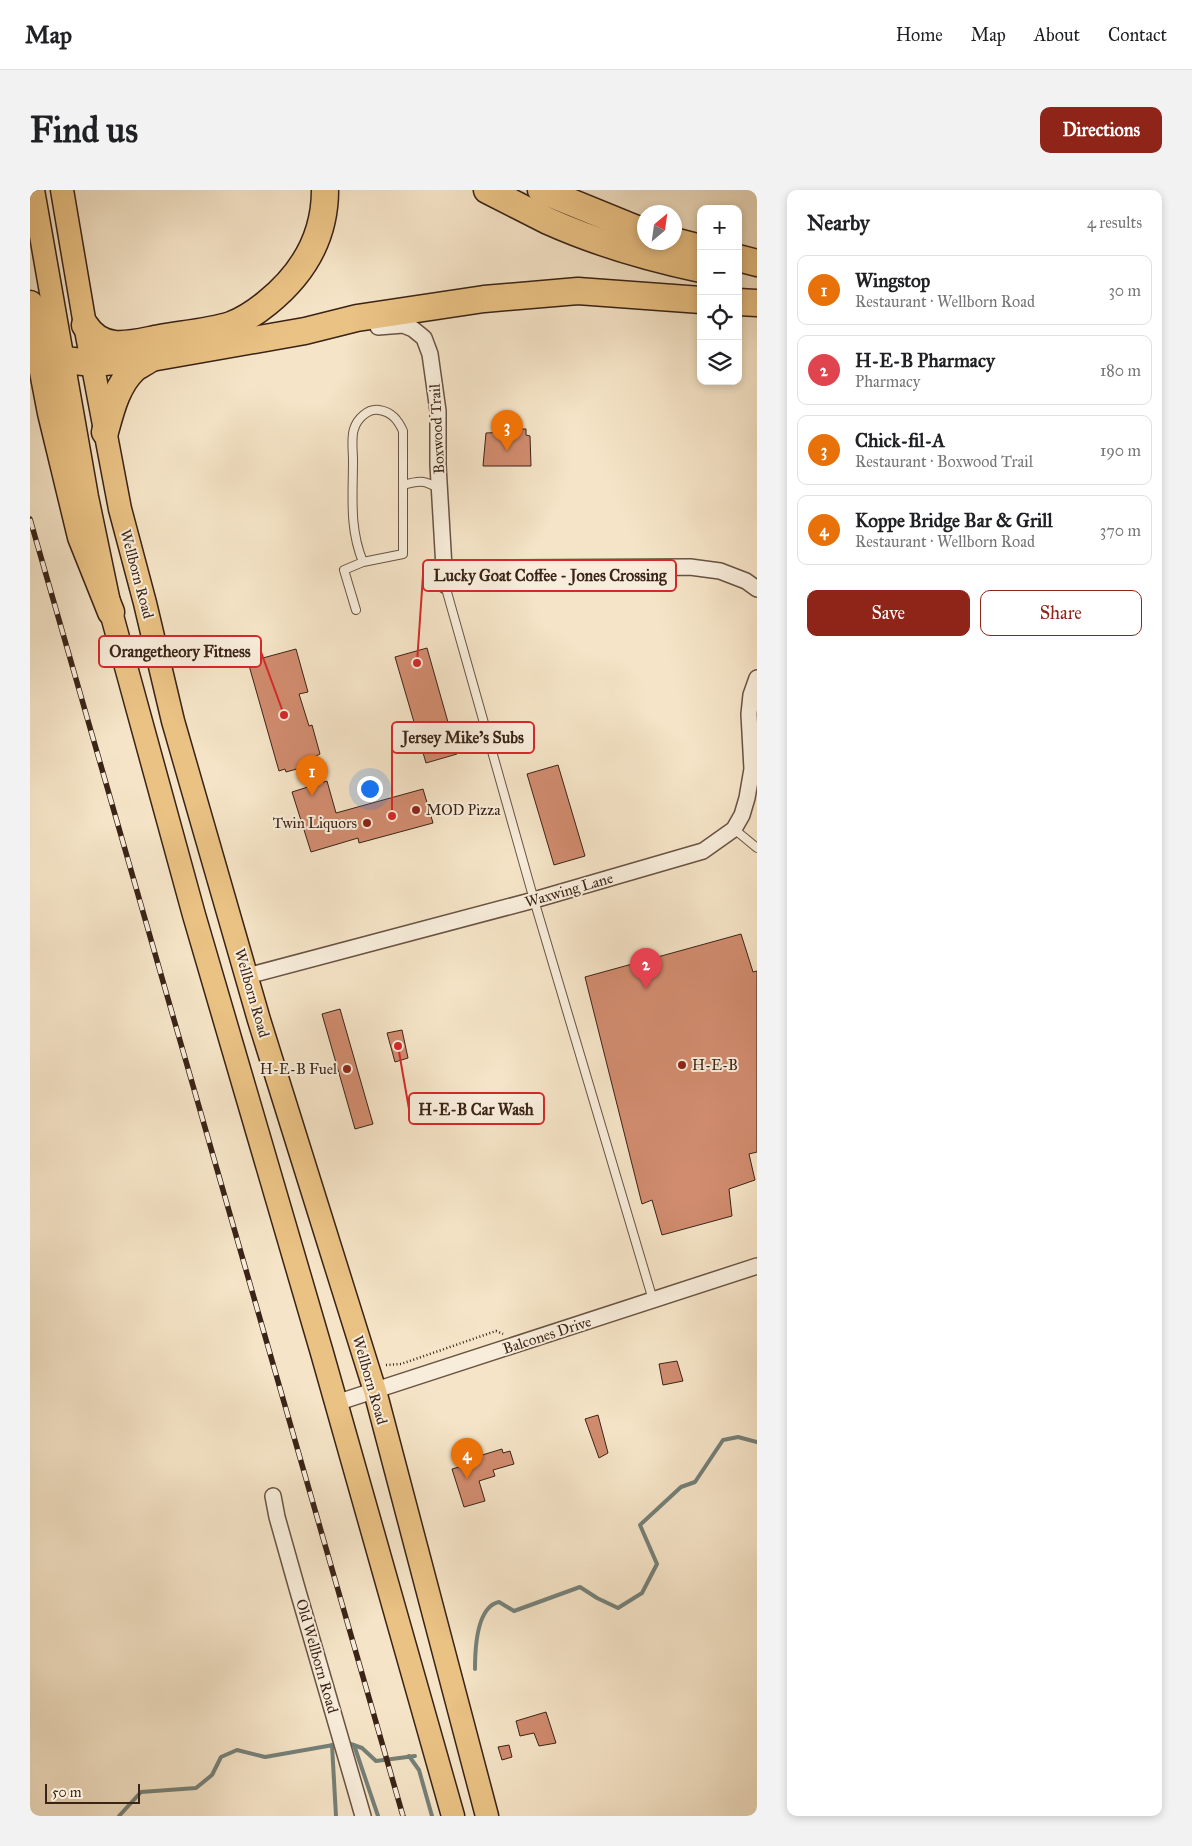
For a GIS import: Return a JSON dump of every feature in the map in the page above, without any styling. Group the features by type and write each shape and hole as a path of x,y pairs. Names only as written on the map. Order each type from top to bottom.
{"highway":[{"path":"85,325 90,333 117,346 208,330 231,324 252,314 285,288 299,272 310,254 318,237 323,219 325,190"},
{"path":"487,190 549,221 609,244 674,264 697,268"},
{"path":"541,190 637,229"},
{"path":"565,190 637,228"},
{"path":"682,243 697,247"},
{"path":"742,259 757,263"},
{"path":"742,278 757,281"},
{"path":"64,360 93,363 151,358 304,332 357,318 465,302 578,291 697,300"},
{"path":"742,302 757,303"},
{"path":"30,304 50,413 81,537 111,612"},
{"path":"105,432 114,401 123,383 135,368 151,358"}],"main road":[{"name":"Wellborn Road","path":"33,190 87,497 111,612 194,915 336,1403 453,1816"},
{"name":"Wellborn Road","path":"62,190 85,325 120,509 145,603 172,721 246,976 375,1391 487,1816"}],"street":[{"name":"Boxwood Trail","path":"304,332 334,334 403,325 413,329 424,338 430,354 438,411 438,465 445,585"},
{"path":"445,585 492,570 690,567 720,571 757,589"},
{"name":"Waxwing Lane","path":"246,976 534,900 703,851 734,829 742,814 747,798 752,769 749,714 751,695 757,678"},
{"name":"Balcones Drive","path":"336,1403 757,1266"},
{"name":"Old Wellborn Road","path":"273,1496 277,1518 363,1816"}],"lane":[{"path":"356,610 344,570 363,562 403,554 403,431 398,419 387,412 376,410 364,414 354,429 352,524 357,548 363,562"},
{"path":"403,485 417,481 440,484"},
{"path":"445,585 534,900 653,1300"},
{"path":"734,829 757,848"}],"path":[{"path":"386,1365 400,1364 496,1331 522,1343"}],"building":[{"path":"506,429 526,429 526,435 530,436 531,466 483,466 486,433 506,432"},
{"path":"427,648 457,754 426,763 395,657"},
{"path":"296,649 308,692 299,694 309,726 312,725 320,754 316,756 318,763 286,772 285,769 279,771 248,662"},
{"path":"558,765 585,856 554,865 527,774"},
{"path":"327,781 336,813 423,789 433,823 359,843 358,838 311,852 292,792"},
{"name":"H-E-B","path":"741,934 753,972 757,971 757,1152 749,1154 755,1180 729,1189 732,1216 662,1235 652,1200 642,1204 585,977"},
{"name":"H-E-B Fuel","path":"340,1009 373,1124 355,1129 322,1014"},
{"path":"402,1030 408,1058 395,1062 387,1033"},
{"path":"677,1361 683,1381 663,1385 659,1364"},
{"path":"598,1415 608,1453 599,1458 585,1419"},
{"path":"502,1449 503,1453 510,1451 514,1464 493,1470 495,1476 479,1481 485,1501 464,1507 452,1469 470,1464 469,1459"},
{"path":"546,1712 556,1743 539,1746 534,1733 520,1736 516,1721"},
{"path":"509,1745 512,1757 502,1760 498,1747"}],"waterway":[{"path":"475,1669 478,1630 481,1620 491,1606 499,1602 514,1611 580,1587 618,1608 642,1593 657,1564 640,1525 681,1487 695,1482 723,1440 738,1437 757,1442"},
{"path":"345,1742 362,1748 376,1761 415,1756"},
{"path":"119,1816 141,1792 196,1788 212,1775 221,1757 237,1750 265,1757 339,1744"},
{"path":"332,1745 336,1816"},
{"path":"354,1745 378,1816"},
{"path":"409,1756 419,1770 432,1816"}],"railway":[{"path":"30,519 403,1816"}],"place":[{"name":"Chick-fil-A","path":"507,451"},
{"name":"Lucky Goat Coffee - Jones Crossing","path":"417,663"},
{"name":"Orangetheory Fitness","path":"284,715"},
{"name":"Wingstop","path":"312,796"},
{"name":"MOD Pizza","path":"416,810"},
{"name":"Jersey Mike's Subs","path":"392,816"},
{"name":"Twin Liquors","path":"367,823"},
{"name":"H-E-B Pharmacy","path":"646,989"},
{"name":"H-E-B Car Wash","path":"398,1046"},
{"name":"H-E-B","path":"682,1065"},
{"name":"H-E-B Fuel","path":"347,1069"},
{"name":"Koppe Bridge Bar & Grill","path":"467,1479"}]}
